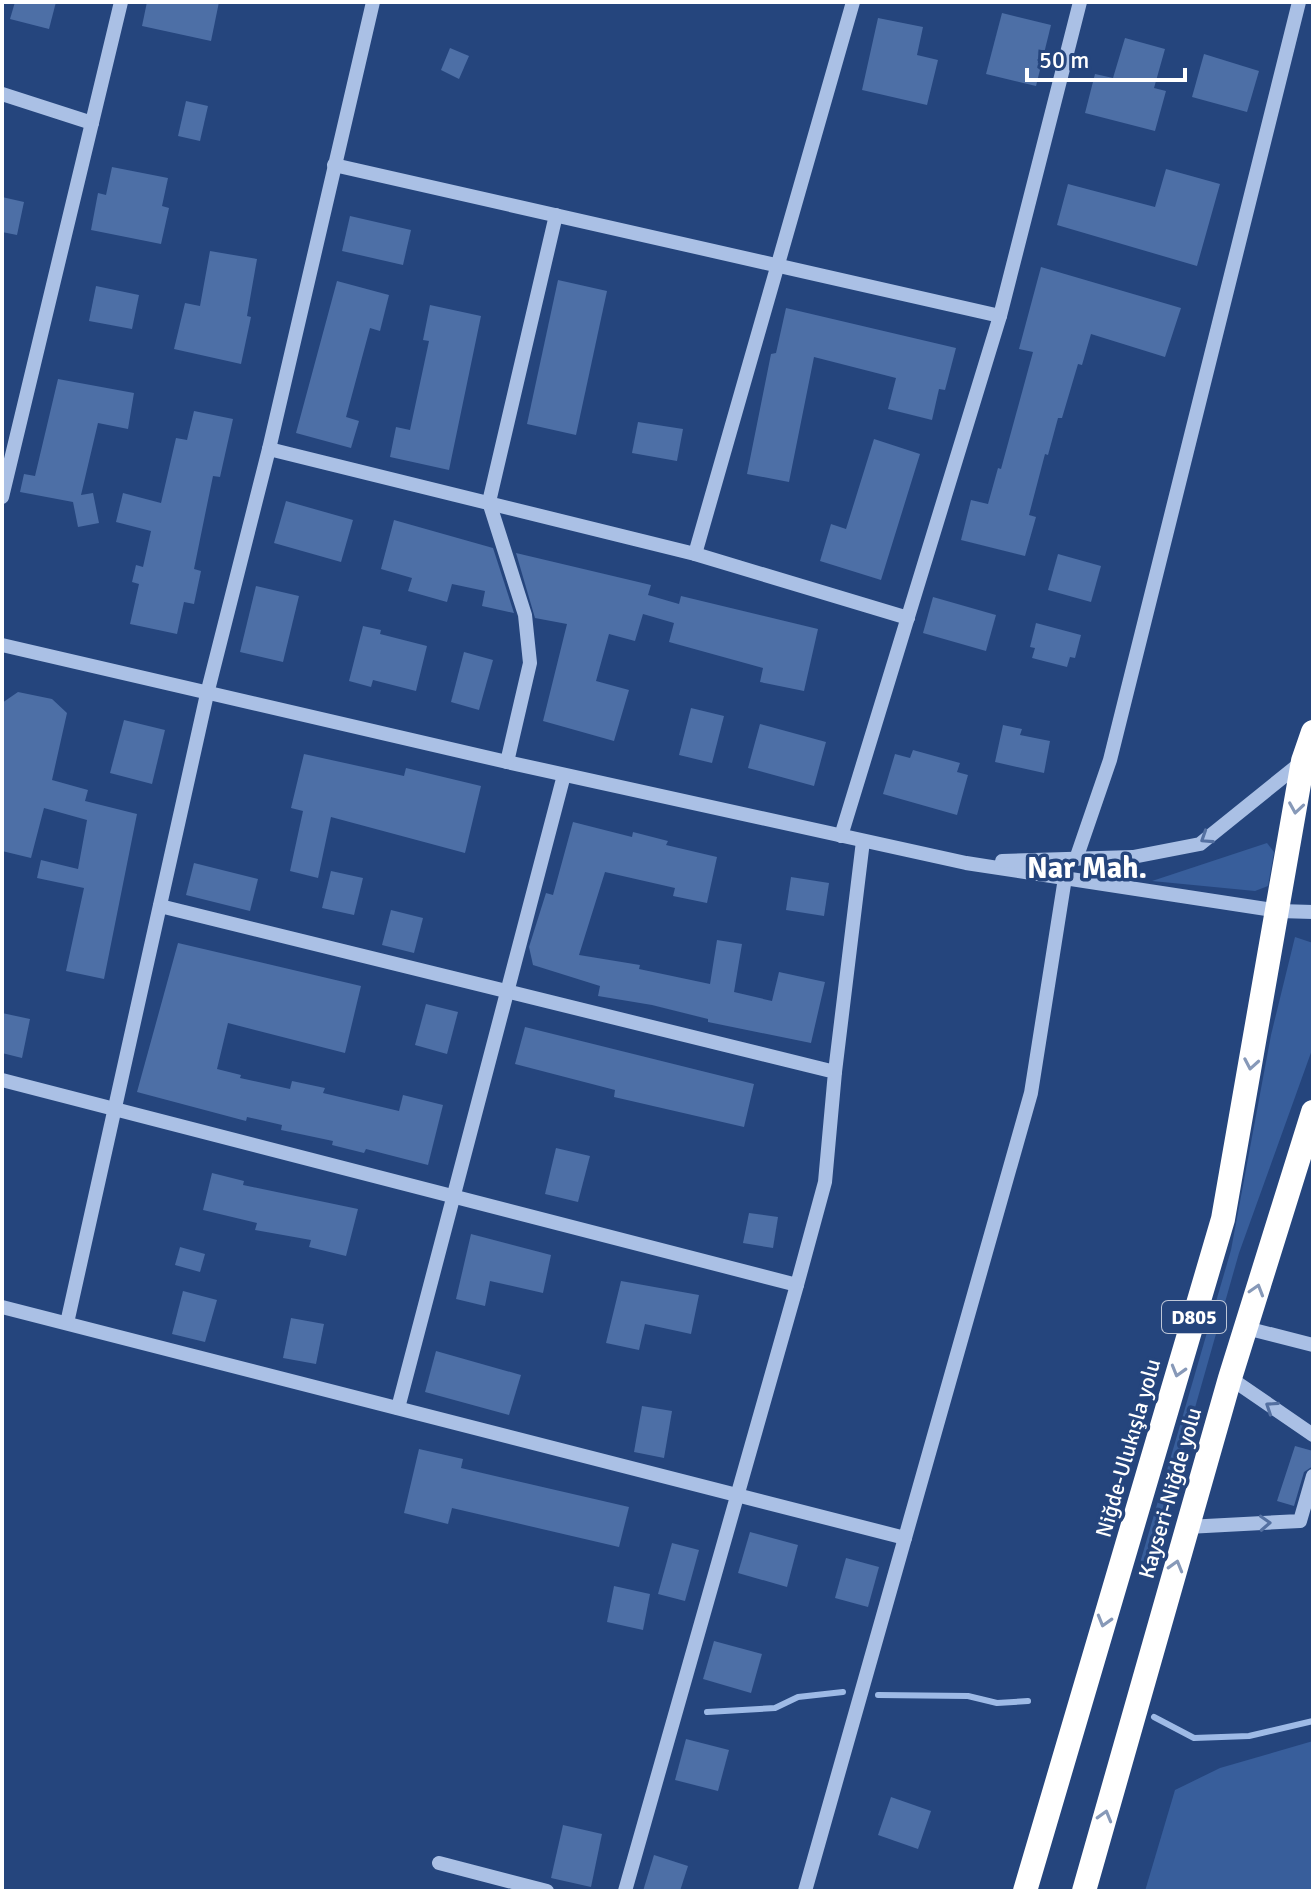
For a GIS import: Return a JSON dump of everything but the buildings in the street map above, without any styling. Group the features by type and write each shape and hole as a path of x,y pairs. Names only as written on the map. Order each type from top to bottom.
{"highway":[{"name":"Niğde-Ulukışla yolu","path":"1025,1891 1223,1219 1313,732"},
{"name":"Kayseri-Niğde yolu","path":"1084,1891 1230,1378 1313,1112"}],"street":[{"path":"2,497 121,2"},
{"path":"67,1323 207,694 269,449 373,2"},
{"path":"695,554 853,2"},
{"path":"841,836 1000,316 1080,2"},
{"path":"1076,859 1110,760 1299,2"},
{"path":"2,94 92,123"},
{"path":"334,165 1000,316"},
{"path":"507,762 530,663 525,615 489,502 556,215"},
{"path":"269,449 695,554 908,618"},
{"path":"2,645 564,775 966,863 1279,911 1313,912"},
{"path":"966,863 1133,857 1200,844 1308,762"},
{"path":"398,1408 564,775"},
{"path":"625,1891 740,1496 825,1182 863,841"},
{"path":"805,1891 1031,1093 1065,878"},
{"path":"160,906 835,1072"},
{"path":"2,1080 797,1285"},
{"path":"2,1307 905,1538"},
{"path":"1246,1328 1313,1345"},
{"path":"1230,1378 1313,1435"},
{"path":"1187,1527 1300,1521 1313,1476"},
{"path":"439,1863 547,1891"}],"shaded area":[{"path":"1267,843 1274,852 1268,886 1255,891 1152,881"},
{"path":"1295,937 1313,943 1313,1047 1239,1253 1150,1566 1140,1563 1231,1250 1271,1035"},
{"path":"1313,1741 1313,1891 1145,1891 1175,1790 1220,1768"}],"waterway":[{"path":"707,1712 775,1708 798,1697 843,1692"},
{"path":"878,1695 968,1696 997,1703 1028,1701"},
{"path":"1154,1717 1194,1738 1249,1736 1313,1721"}],"district":[{"name":"Nar Mah.","path":"1087,868"}]}
